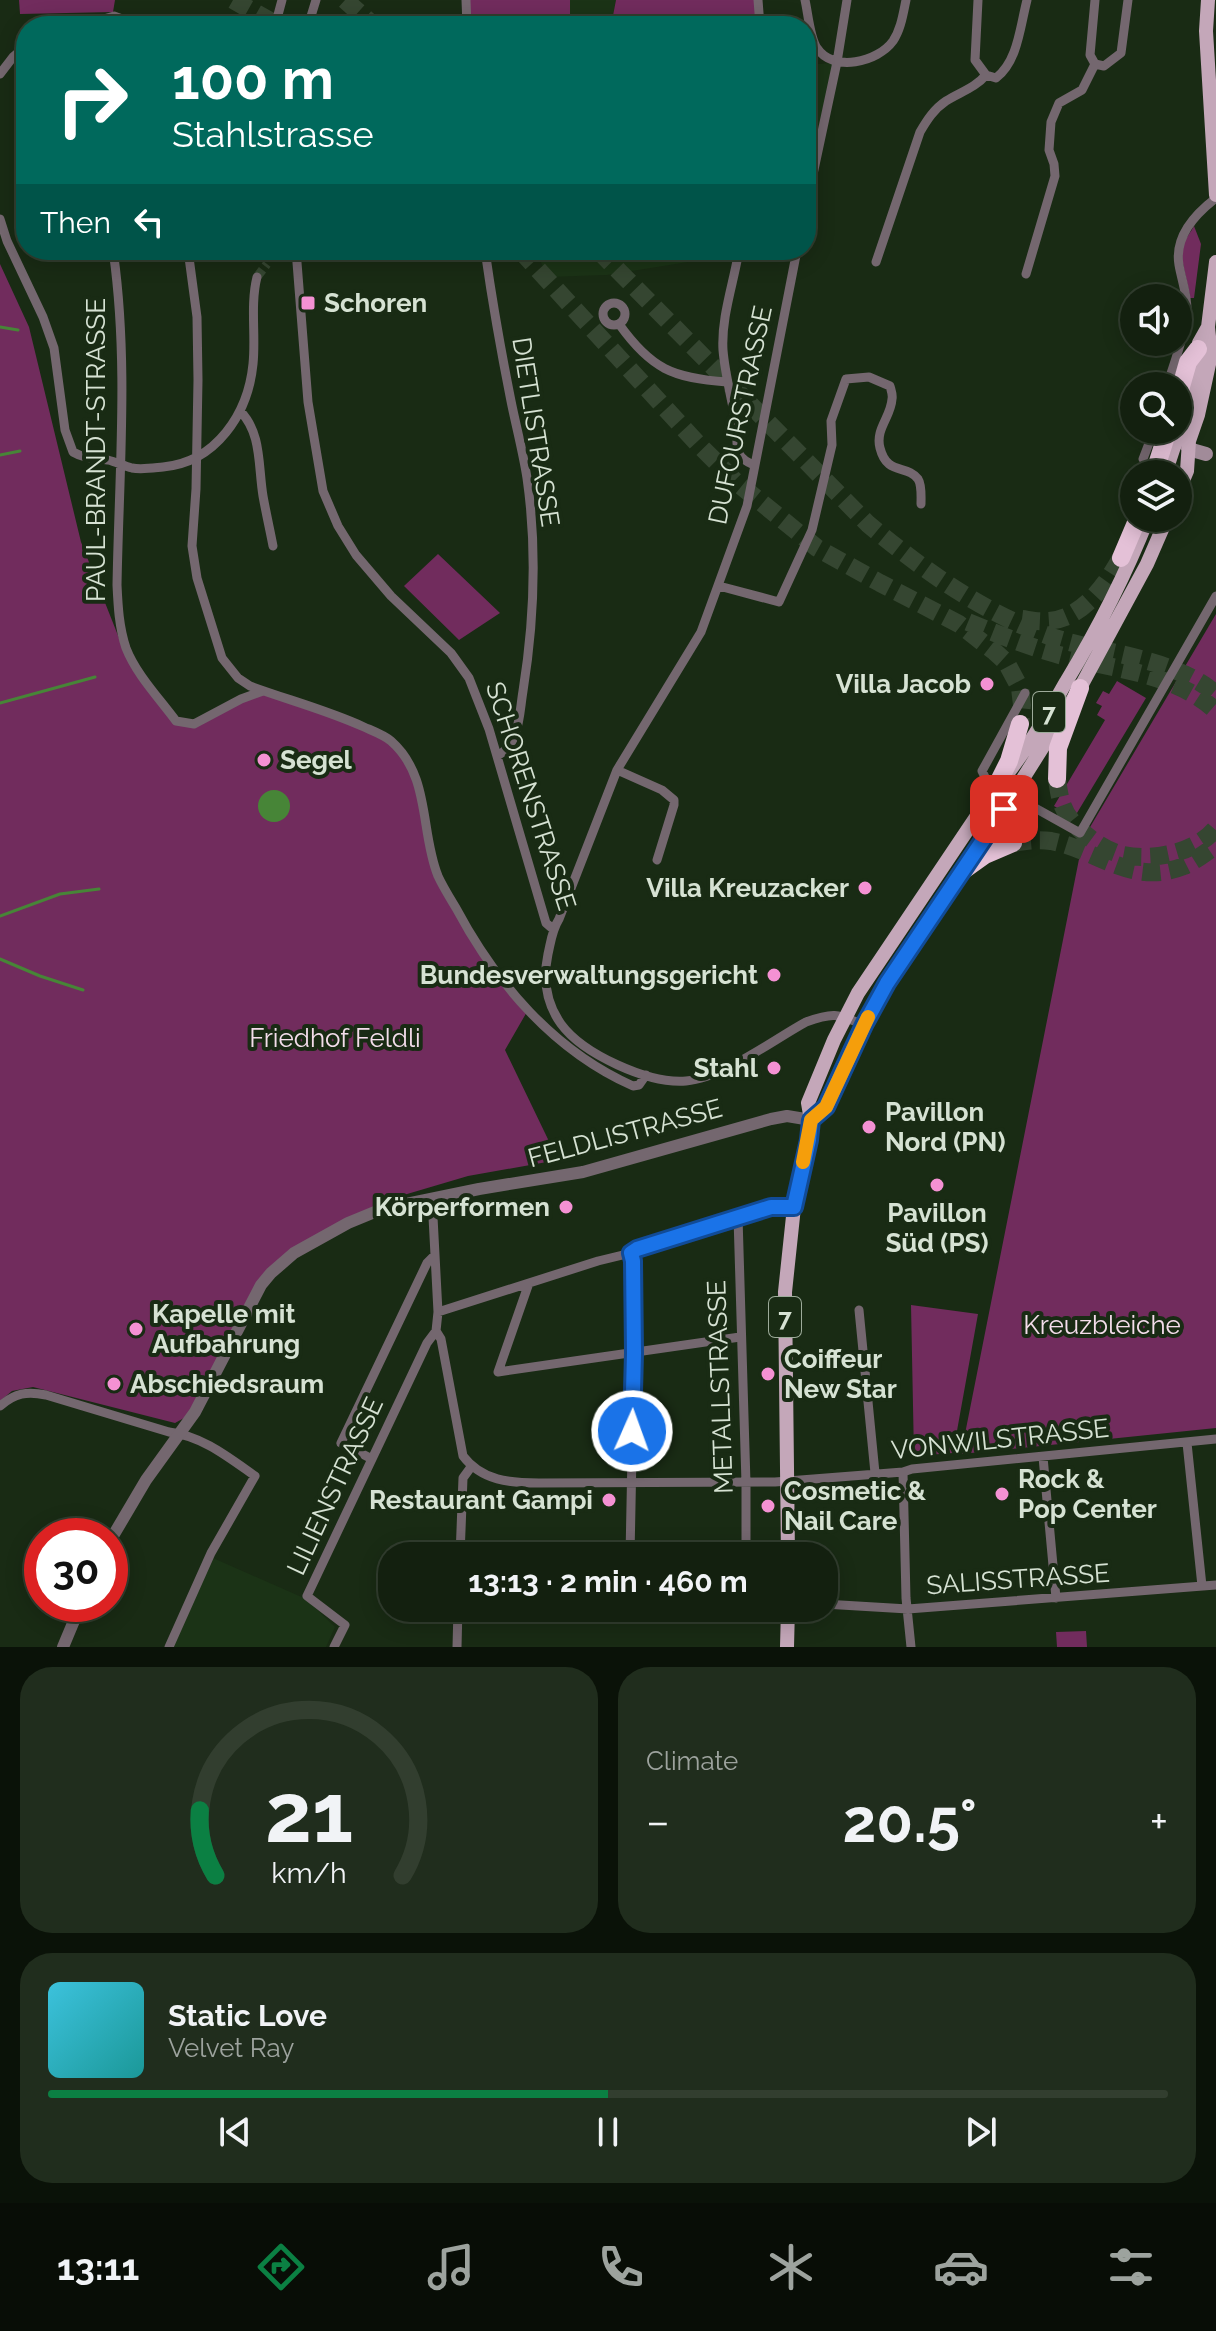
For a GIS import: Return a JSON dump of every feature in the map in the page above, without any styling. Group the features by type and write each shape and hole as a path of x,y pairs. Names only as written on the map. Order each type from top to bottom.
{"highway":[{"path":"1185,372 1198,349"},
{"path":"1121,558 1132,532"},
{"path":"1057,779 1058,748 1080,688"},
{"path":"990,783 1009,761 1020,724"},
{"path":"964,870 985,855 1013,843"}],"main road":[{"path":"1208,0 1206,31 1212,87 1216,196"},
{"path":"1187,460 1211,355 1216,262"},
{"path":"1192,379 1198,349 1211,323"},
{"path":"1185,444 1197,452 1211,451"},
{"path":"1192,467 1211,451"},
{"name":"7","path":"788,1542 785,1292 794,1207 809,1140 811,1120 808,1103 812,1090 845,1017 872,972 990,783 1022,754 1096,631 1125,575 1142,532"},
{"name":"7","path":"811,1120 826,1107 887,983 964,870 1080,688 1161,532"},
{"path":"787,1647 788,1622"}],"street":[{"path":"816,160 847,0"},
{"path":"816,47 837,62 864,59 886,49 900,27 906,0"},
{"path":"978,0 975,60 986,75 996,78 1011,61 1027,0"},
{"path":"1095,0 1090,55 1095,64 1104,66 1121,53 1128,0"},
{"path":"0,74 16,54"},
{"path":"1026,274 1055,176 1049,150 1051,122 1059,103 1082,90 1095,64"},
{"path":"876,262 920,132 930,116 945,102 979,83 986,75"},
{"path":"1171,372 1186,315 1187,298 1178,261 1180,241 1188,226 1216,196"},
{"path":"0,219 54,348 65,430 73,452 85,459 110,461 135,469 168,466 205,454 218,443 230,428 246,397 253,365 257,277"},
{"name":"PAUL-BRANDT-STRASSE","path":"114,260 123,365 117,585 119,620 127,650 176,721 194,724 263,691"},
{"path":"189,260 197,317 198,380 196,489 191,532 197,578 222,658 238,678 263,691 333,714 389,739 407,758 417,781 438,875 466,928 502,980 547,1030 575,1053 633,1086 639,1085 646,1075"},
{"name":"SCHORENSTRASSE","path":"296,260 308,402 323,491 338,526 356,555 391,596 451,653 469,678 489,729 546,923 553,929"},
{"name":"DIETLISTRASSE","path":"487,260 527,478 533,561 528,656 518,723 513,743 497,756"},
{"path":"737,260 723,346 738,455 754,465"},
{"name":"DUFOURSTRASSE","path":"795,260 747,506 696,642 617,770 553,929 545,969 546,988 560,1022 588,1048 646,1075 675,1081 708,1076 806,1022 829,1015 838,1014 864,1025"},
{"path":"619,324 634,345 667,370 689,379 727,382"},
{"path":"719,586 779,602 812,530 832,445 831,421 846,379 869,377 890,386 892,399 878,436 880,448 890,466 916,476 920,482 921,504"},
{"path":"240,411 250,421 257,444 273,546"},
{"path":"1025,693 982,771 990,783 1080,833 1216,596"},
{"path":"617,770 662,790 674,800 657,860"},
{"name":"FELDLISTRASSE","path":"123,1518 211,1384 253,1298 271,1273 294,1253 367,1214 432,1198 583,1172 771,1119 787,1116 811,1120"},
{"path":"432,1198 438,1312 436,1331 441,1339 463,1456 471,1467 463,1478 461,1542"},
{"path":"438,1312 771,1207 794,1207"},
{"name":"METALLSTRASSE","path":"738,1217 746,1542"},
{"path":"630,1542 634,1353 631,1253"},
{"path":"372,1459 341,1443 427,1263 434,1256"},
{"path":"529,1283 498,1372 740,1337"},
{"path":"859,1310 875,1473"},
{"name":"LILIENSTRASSE","path":"334,1647 345,1625 307,1596 427,1343 436,1331"},
{"path":"0,1406 9,1398 33,1392 188,1435 225,1454 255,1476 211,1553 169,1647"},
{"name":"VONWILSTRASSE","path":"471,1467 490,1478 509,1483 787,1482 1216,1439"},
{"path":"1187,1443 1202,1586"},
{"path":"1043,1457 1056,1598"},
{"path":"903,1472 906,1594 911,1647"},
{"name":"SALISSTRASSE","path":"838,1605 908,1609 1216,1585"},
{"path":"63,1647 73,1622"},
{"path":"457,1647 458,1622"}],"shaded area":[{"path":"570,0 616,0 613,16 570,16"},
{"path":"837,62 816,160 816,64"},
{"path":"540,260 701,260 607,275 547,277"},
{"path":"274,790 286,794 290,806 286,818 274,822 262,818 258,806 262,794"},
{"path":"213,1558 306,1599 335,1627 326,1647 173,1647"}],"green space":[{"path":"19,0 115,0 113,12 20,14"},
{"path":"467,0 570,0 570,16 468,16"},
{"path":"616,0 760,0 761,16 613,16"},
{"path":"1194,226 1201,244 1194,298 1183,262 1184,242"},
{"name":"Friedhof Feldli","path":"0,264 29,327 81,542 119,638 176,721 194,724 263,691 389,739 407,758 438,875 466,927 528,1010 505,1050 558,1160 468,1176 397,1197 271,1273 195,1412 175,1423 33,1387 12,1391 0,1401"},
{"path":"438,554 500,613 459,640 404,586"},
{"name":"Kreuzbleiche","path":"1216,614 1216,1428 961,1454 1083,839"},
{"path":"1117,681 1146,698 1074,818 1054,806 1105,720 1097,715 1102,706 1096,703 1103,691 1109,694"},
{"path":"911,1305 978,1314 953,1453 914,1456"},
{"path":"1086,1631 1087,1647 1057,1647 1056,1632"}],"waterway":[{"path":"0,327 18,330"},
{"path":"0,455 20,451"},
{"path":"0,703 95,677"},
{"path":"0,916 60,894 99,889"},
{"path":"0,959 83,990"}],"tunnel":[{"path":"233,0 261,16"},
{"path":"345,0 363,16"},
{"path":"529,260 735,481 817,548 959,624 1006,662 1020,688 1020,724"},
{"path":"608,260 868,524 910,558 977,602 1024,626 1070,642 1158,664 1199,682 1216,694"},
{"path":"257,277 267,264"},
{"path":"1022,619 1047,621 1071,615 1100,590 1121,558"},
{"path":"968,622 1049,652 1158,679 1198,697 1216,711"},
{"path":"1057,779 1063,806 1071,820 1095,842 1116,853 1135,857 1174,853 1197,844 1216,828"},
{"path":"1013,843 1051,841 1131,870 1148,872 1184,866 1216,846"}],"slow traffic":[{"path":"803,1162 811,1120 826,1107 868,1017"}],"place":[{"name":"Schoren","path":"308,303"},
{"name":"Villa Jacob","path":"987,684"},
{"name":"Segel","path":"264,760"},
{"name":"Villa Kreuzacker","path":"865,888"},
{"name":"Bundesverwaltungsgericht","path":"774,975"},
{"name":"Stahl","path":"774,1068"},
{"name":"Pavillon Nord (PN)","path":"869,1127"},
{"name":"Pavillon Süd (PS)","path":"937,1185"},
{"name":"Körperformen","path":"566,1207"},
{"name":"Kapelle mit Aufbahrung","path":"136,1329"},
{"name":"Coiffeur New Star","path":"768,1374"},
{"name":"Abschiedsraum","path":"114,1384"},
{"name":"Rock & Pop Center","path":"1002,1494"},
{"name":"Restaurant Gampi","path":"609,1500"},
{"name":"Cosmetic & Nail Care","path":"768,1506"}],"route":[{"path":"632,1431 634,1338 631,1253 771,1207 794,1207 811,1120 826,1107 887,983 1004,809"}]}
